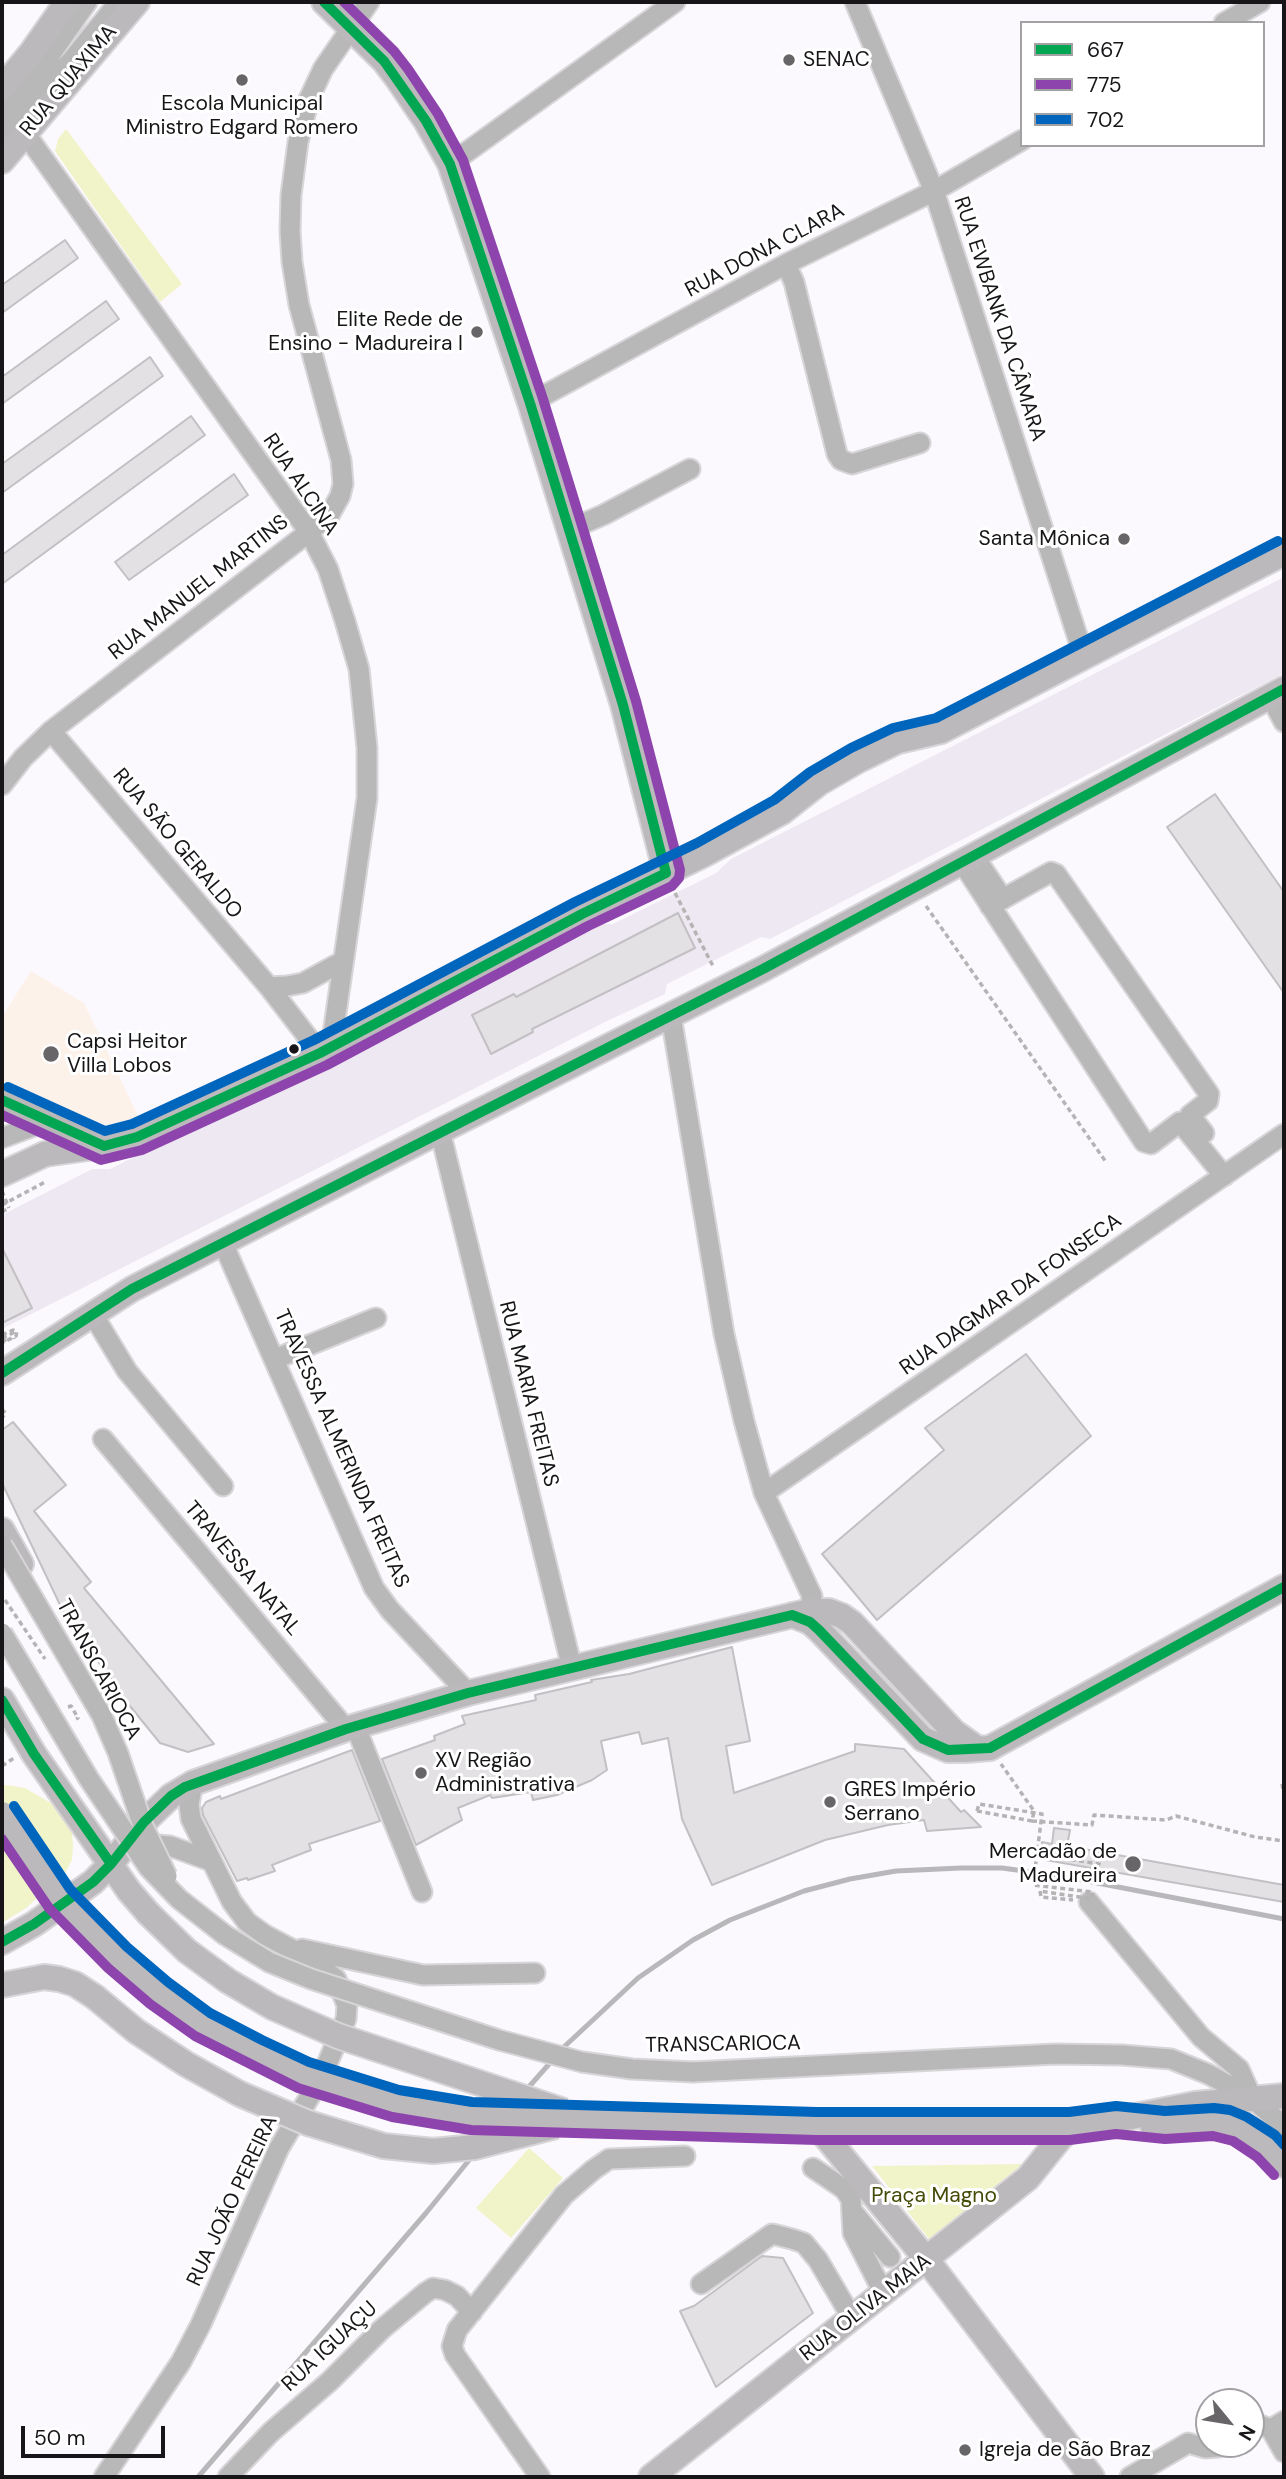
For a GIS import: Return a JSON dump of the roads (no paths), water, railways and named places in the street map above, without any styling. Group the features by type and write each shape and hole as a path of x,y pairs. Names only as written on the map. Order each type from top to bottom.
{"main road":[{"path":"2,88 67,2"},
{"name":"RUA QUAXIMA","path":"2,161 9,131 137,2"},
{"path":"324,2 397,78 426,121 450,164 530,403 623,705 669,881"},
{"path":"2,1174 45,1154 104,1146 137,1137 326,1050 582,914 669,881 782,812 818,783 857,761 898,741 941,731 1284,553"},
{"path":"2,1373 132,1289 222,1241 671,1016 1277,693"},
{"path":"2,1530 129,1754 144,1822"},
{"path":"2,1942 18,1935 69,1900 111,1864 144,1822 171,1796 194,1783 351,1728 468,1693 801,1613 923,1739 948,1750 984,1748 1284,1587"},
{"path":"7,1709 34,1754 148,1913 187,1951 228,1981 272,2007 338,2036 588,2119"},
{"path":"2,1814 60,1898 117,1957 159,1993 203,2025 256,2053 304,2075 396,2104 471,2116 652,2122 817,2126 1069,2126 1116,2120 1195,2104 1274,2099"},
{"path":"2,1985 44,1977 75,1984 136,2031 186,2064 240,2094 308,2123 384,2146 433,2151 475,2147 588,2119"},
{"path":"1116,2120 1165,2125 1226,2123 1265,2146 1284,2165"},
{"path":"817,2126 927,2260 1092,2477"},
{"name":"RUA OLIVA MAIA","path":"651,2477 1028,2178 1069,2126"}],"street":[{"path":"2,115 46,61 87,2"},
{"path":"9,131 102,2"},
{"path":"9,131 119,2"},
{"name":"RUA MANUEL MARTINS","path":"2,785 23,758 51,731 309,532 330,514 340,496 343,484 341,460 299,305 291,242 291,195 298,142 309,99 323,69 369,2"},
{"path":"450,164 676,2"},
{"name":"RUA EWBANK DA CÂMARA","path":"855,2 934,191 1084,657"},
{"path":"1227,21 1260,2"},
{"name":"RUA ALCINA","path":"9,131 309,532 328,569 359,669 367,748 368,799 326,1050"},
{"name":"RUA DONA CLARA","path":"530,403 786,264 934,191 1020,141"},
{"path":"786,264 794,282 837,454 841,460 852,464 920,443"},
{"path":"568,530 603,515 690,469"},
{"path":"1277,693 1284,722"},
{"name":"RUA SÃO GERALDO","path":"51,731 326,1050"},
{"path":"968,859 1004,898 1144,1142 1151,1144 1208,1101 1209,1094 1056,874 1051,872 1004,898"},
{"path":"269,987 303,983 343,961"},
{"path":"671,1016 724,1334 764,1493 811,1596 801,1613"},
{"path":"2,1100 104,1146"},
{"path":"1185,1119 1228,1173"},
{"path":"2,1138 47,1121"},
{"name":"RUA MARIA FREITAS","path":"440,1130 572,1668"},
{"name":"RUA DAGMAR DA FONSECA","path":"764,1493 1284,1134"},
{"name":"TRAVESSA ALMERINDA FREITAS","path":"222,1241 374,1588 390,1610 468,1693"},
{"path":"92,1313 127,1371 223,1486"},
{"path":"275,1359 376,1318"},
{"name":"TRAVESSA NATAL","path":"103,1439 351,1728 422,1892"},
{"name":"TRANSCARIOCA","path":"2,1545 102,1716 118,1752 143,1826 179,1899"},
{"name":"TRANSCARIOCA","path":"2,1633 89,1779 149,1868 179,1899 225,1935 269,1962 311,1979 499,2040 582,2062 632,2069 693,2072 1056,2054 1171,2059 1274,2099 1284,2126"},
{"name":"RUA JOÃO PEREIRA","path":"104,2477 181,2362 201,2324 279,2148 322,2076 341,2034 347,2005 336,1979 314,1961 247,1922 232,1902 191,1818 189,1804 194,1783"},
{"path":"129,1842 170,1846 211,1861"},
{"path":"1089,1902 1201,2036 1274,2099"},
{"path":"287,1947 343,1956 423,1975 535,1973"},
{"path":"540,2477 455,2355 453,2338 564,2196 593,2170 609,2159 685,2156"},
{"path":"813,2168 844,2189 851,2199 853,2233 884,2294"},
{"path":"853,2212 890,2257"},
{"path":"701,2284 772,2234 804,2243 818,2260 852,2318"},
{"name":"RUA IGUAÇU","path":"228,2477 264,2439 330,2381 382,2329 425,2293 433,2288 445,2290 457,2296 472,2312"},
{"path":"1269,2426 1284,2452"},
{"path":"1130,2477 1188,2443 1195,2445"}],"railway":[{"path":"198,2477 426,2213 565,2046 638,1978 693,1940 730,1920 804,1891 850,1879 896,1871 961,1868 1002,1868 1061,1876 1284,1919"}],"place":[{"name":"SENAC","path":"789,60"},
{"name":"Escola Municipal Ministro Edgard Romero","path":"242,80"},
{"name":"Elite Rede de Ensino - Madureira I","path":"477,332"},
{"name":"Santa Mônica","path":"1124,539"},
{"name":"Capsi Heitor Villa Lobos","path":"51,1054"},
{"name":"XV Região Administrativa","path":"421,1773"},
{"name":"GRES Império Serrano","path":"830,1802"},
{"name":"Mercadão de Madureira","path":"1133,1864"},
{"name":"Igreja de São Braz","path":"965,2450"}],"park label":[{"name":"Praça Magno","path":"934,2196"}]}
